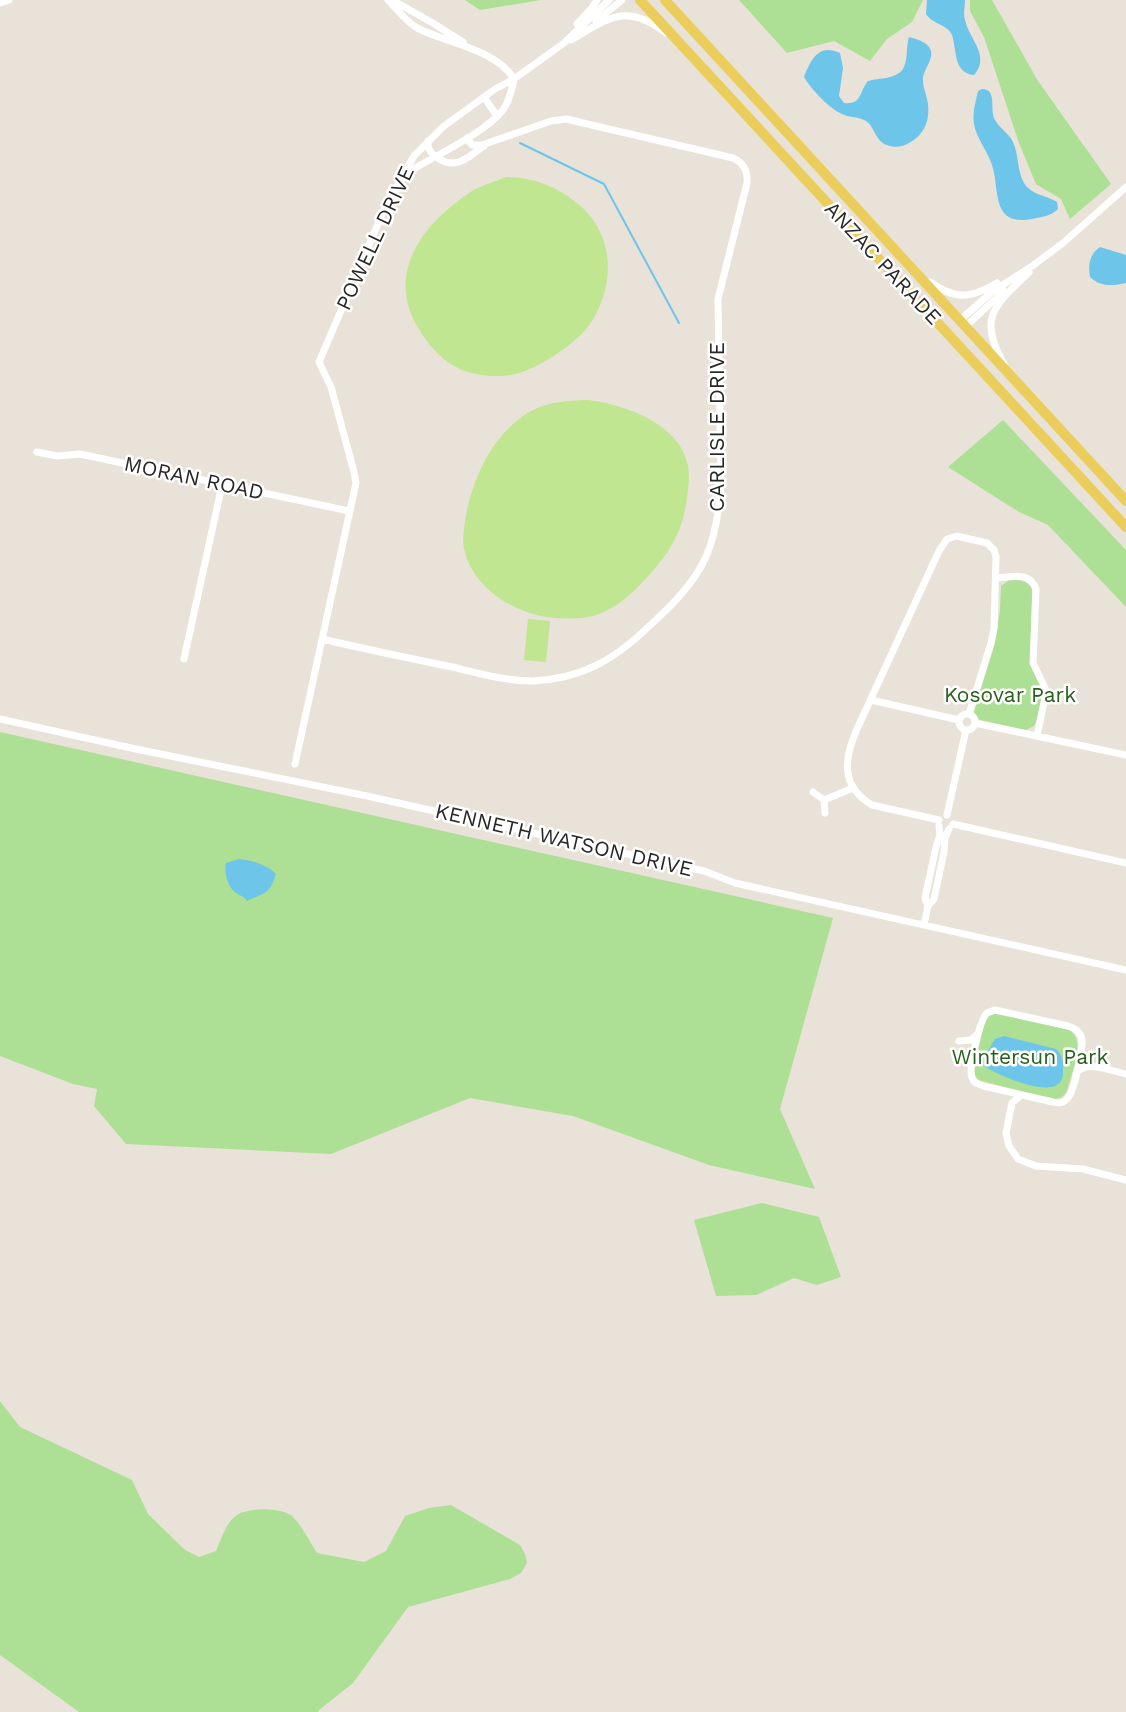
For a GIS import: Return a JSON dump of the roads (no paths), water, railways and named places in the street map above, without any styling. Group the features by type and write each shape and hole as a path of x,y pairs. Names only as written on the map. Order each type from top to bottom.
{"main road":[{"name":"ANZAC PARADE","path":"640,0 1126,527"},
{"name":"ANZAC PARADE","path":"665,0 1126,501"},
{"path":"949,335 962,324"}],"street":[{"path":"0,3 9,0"},
{"path":"390,0 418,28 480,53"},
{"path":"390,0 503,66 514,79 508,101 497,116 467,138 410,171 401,179"},
{"path":"553,51 597,0"},
{"name":"POWELL DRIVE","path":"564,43 609,0"},
{"name":"POWELL DRIVE","path":"350,511 355,486 354,472 333,393 320,362 384,210 410,161 444,126 600,19 622,0"},
{"path":"553,51 605,21 626,15 652,23 686,51"},
{"path":"484,97 497,116"},
{"name":"CARLISLE DRIVE","path":"322,639 500,678 533,681 555,678 592,667 628,645 669,607 691,582 702,565 712,542 721,483 718,299 747,186 748,178 742,163 733,158 566,119 551,121 488,143 458,163 435,157"},
{"path":"467,138 473,146 488,143"},
{"path":"428,141 428,148 435,157"},
{"path":"962,324 1063,243 1126,187"},
{"path":"914,271 945,292 957,296 968,296 983,291 1038,262"},
{"path":"1013,378 993,340 991,329 993,315 1000,301 1038,262"},
{"name":"MORAN ROAD","path":"37,452 57,456 80,454 350,511"},
{"path":"184,659 222,485"},
{"path":"295,764 350,511"},
{"path":"969,714 994,629 996,557 990,545 983,541 957,536 950,537 943,543 849,747 847,767 853,788 872,805 939,823 944,829 951,826 1126,863"},
{"path":"996,578 1024,576 1032,581 1036,588 1033,663 1045,688 1046,698 1037,736"},
{"path":"871,700 959,720"},
{"path":"959,720 962,716 969,714"},
{"path":"969,714 974,718 975,723"},
{"name":"KENNETH WATSON DRIVE","path":"0,719 379,798 704,871 735,883 1126,970"},
{"path":"959,720 960,726 966,730"},
{"path":"975,723 1126,755"},
{"path":"966,730 971,729 975,723"},
{"path":"947,815 966,730"},
{"path":"824,800 853,788"},
{"path":"813,792 824,800 825,813"},
{"path":"924,924 928,906 933,900 945,838 951,826 952,819 947,815 942,815 939,823 940,835 925,897 928,906"},
{"path":"1000,1010 1077,1030 1082,1038 1081,1052 1070,1096 1063,1102 1055,1102 1003,1091 975,1082 971,1072 979,1032 982,1019 986,1014 1000,1010"},
{"path":"973,1057 969,1047 959,1041 972,1040 979,1032"},
{"path":"1081,1052 1084,1062 1092,1067 1126,1074"},
{"path":"1076,1075 1080,1069 1092,1067"},
{"path":"1003,1091 1010,1098 1011,1107"},
{"path":"1022,1095 1014,1100 1011,1107 1006,1136 1018,1160 1036,1166 1083,1169 1126,1180"}],"water":[{"path":"927,0 965,0 965,20 980,54 979,68 974,75 962,70 959,65 950,31 926,14"},
{"path":"909,37 925,43 930,48 931,54 923,77 928,104 927,122 919,136 904,145 893,147 883,143 866,121 843,115 835,110 820,97 804,77 813,59 821,51 833,50 840,53 843,68 839,96 844,103 854,102 868,81 893,76 901,71 905,63"},
{"path":"982,89 990,92 993,116 1013,142 1024,183 1035,192 1057,202 1058,209 1052,213 1018,220 1009,217 1003,211 999,203 991,162 974,124 978,91"},
{"path":"1100,247 1126,255 1126,283 1107,285 1098,283 1090,277 1090,260"},
{"path":"239,859 259,864 276,874 268,890 247,901 232,889 226,874 226,863"},
{"path":"1004,1036 1056,1049 1063,1061 1062,1079 1057,1085 1037,1087 1024,1084 984,1066 984,1058 995,1039"}],"waterway":[{"path":"520,143 604,184 679,323"}],"park label":[{"name":"Kosovar Park","path":"1010,695"},
{"name":"Wintersun Park","path":"1030,1057"}]}
